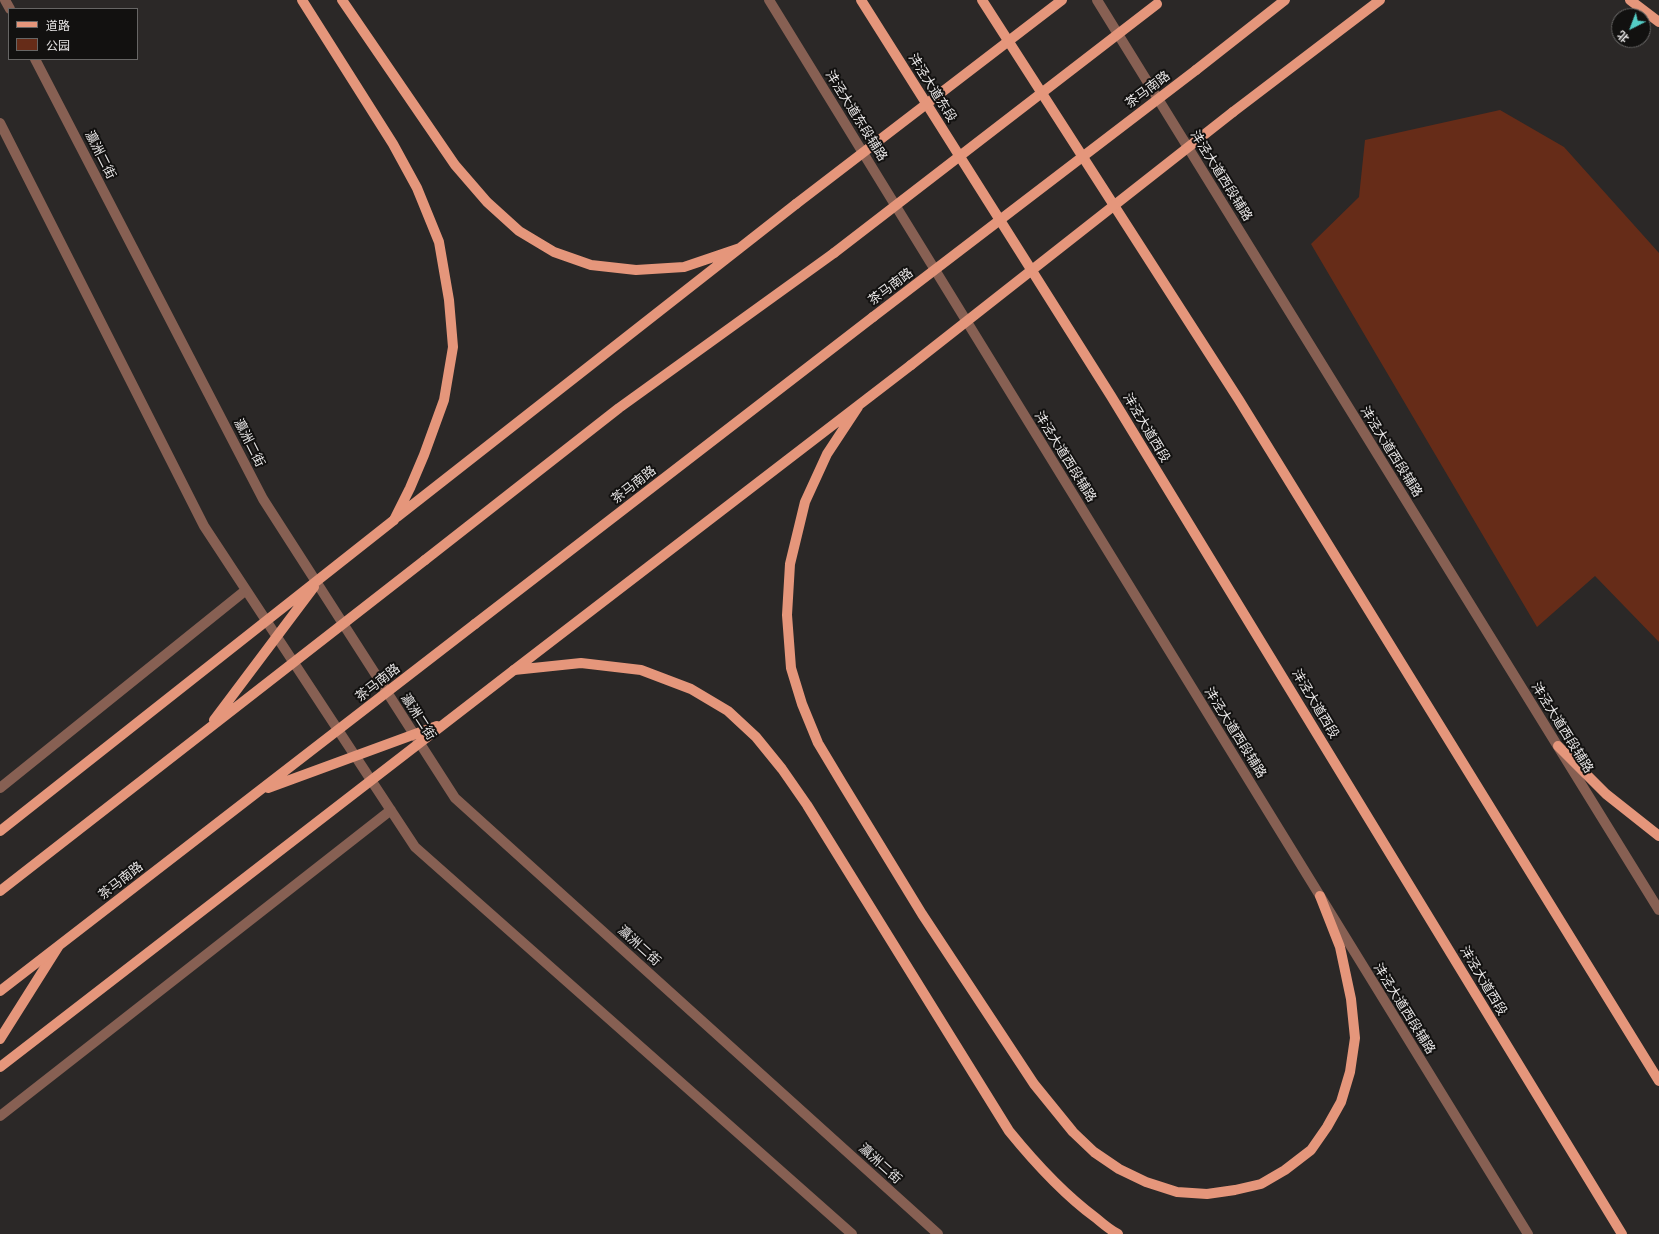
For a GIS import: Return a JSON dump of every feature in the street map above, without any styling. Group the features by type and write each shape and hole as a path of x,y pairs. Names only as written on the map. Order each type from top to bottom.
{"main road":[{"path":"302,0 393,144 417,188 439,242 449,300 453,347 444,400 413,482 394,520"},
{"path":"342,0 455,165 487,202 519,231 554,252 592,265 636,270 684,267 740,248"},
{"name":"沣泾大道东段","path":"861,0 982,190"},
{"path":"982,0 1239,400 1659,1081"},
{"path":"0,831 796,204 1062,0"},
{"name":"茶马南路","path":"0,991 1285,0"},
{"path":"0,1067 912,365 1233,112 1380,0"},
{"path":"1367,9 1383,0"},
{"path":"1630,0 1659,22"},
{"path":"0,891 619,408 834,253 1159,2"},
{"name":"沣泾大道西段","path":"982,190 1119,409 1622,1234"},
{"path":"858,406 828,454 805,502 790,564 787,616 791,668 802,704 818,743 850,796 922,914 1034,1084 1073,1132 1094,1152 1119,1169 1146,1182 1177,1192 1207,1194 1261,1184 1285,1170 1311,1150 1327,1127 1341,1102 1350,1072 1355,1038 1351,999 1340,947 1320,896"},
{"path":"205,732 322,576"},
{"path":"514,670 581,663 641,670 691,688 728,711 756,738 782,769 807,806 1010,1131 1032,1160 1058,1186 1085,1210 1118,1234"},
{"path":"258,791 447,722"},
{"path":"1558,746 1606,794 1659,836"},
{"path":"0,887 11,883"},
{"path":"0,1039 60,944"}],"street":[{"name":"沣泾大道东段辅路","path":"769,0 920,245"},
{"name":"沣泾大道西段辅路","path":"1097,0 1659,910"},
{"name":"瀛洲二街","path":"36,60 263,499 455,798 938,1234"},
{"path":"0,124 204,526 415,847 852,1234"},
{"name":"沣泾大道西段辅路","path":"920,245 1528,1234"},
{"path":"0,788 246,590"},
{"path":"0,1116 391,810"}],"green space":[{"path":"1500,110 1564,147 1659,253 1659,642 1595,576 1537,627 1311,244 1359,197 1365,140"}]}
